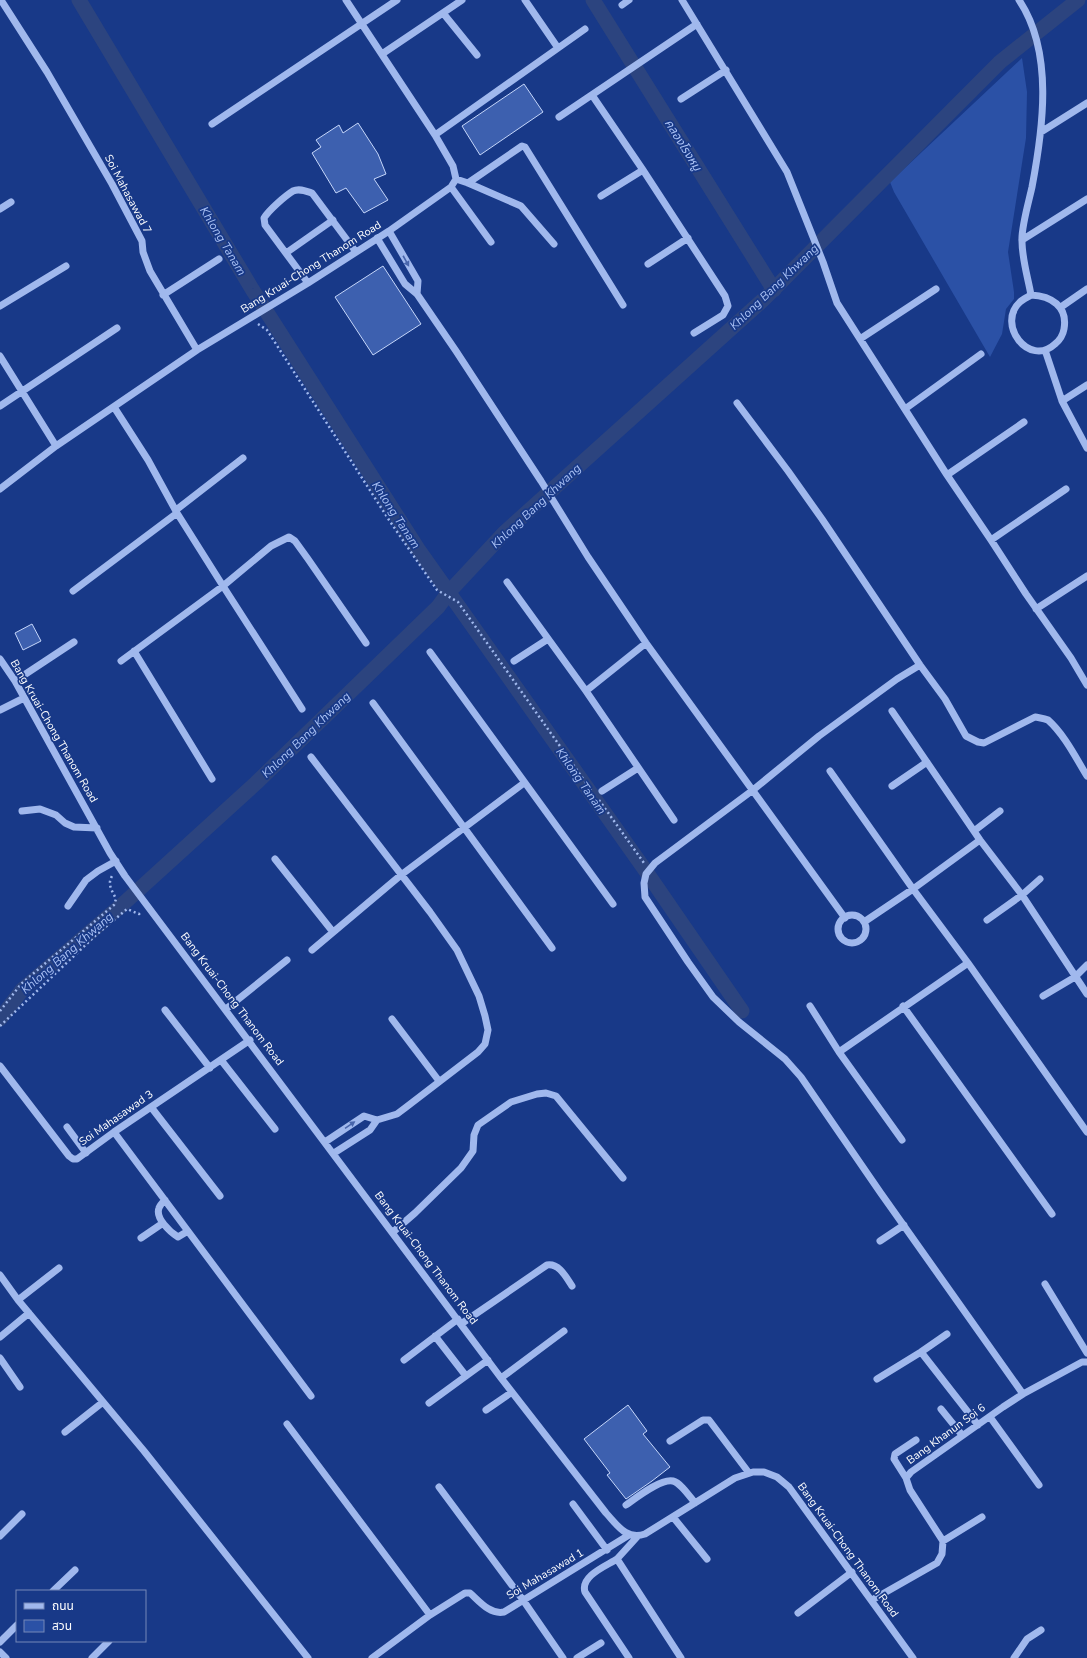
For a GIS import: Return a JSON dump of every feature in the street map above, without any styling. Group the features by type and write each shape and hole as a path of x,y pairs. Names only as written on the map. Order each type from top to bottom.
{"street":[{"name":"Soi Mahasawad 7","path":"1,0 47,72 112,184 142,240 146,262 163,295 197,350"},
{"path":"346,0 435,135 453,166 456,179 521,206 554,244"},
{"path":"212,124 398,0"},
{"path":"382,54 462,0"},
{"path":"525,0 558,48"},
{"path":"622,5 629,0"},
{"path":"682,0 787,172 823,262 837,303 947,475 1036,609 1085,676 1087,685"},
{"path":"1019,0 1027,12 1037,42 1042,78 1041,132 1022,240 1031,295"},
{"path":"443,13 477,55"},
{"path":"559,117 697,24"},
{"path":"435,135 585,29"},
{"path":"681,99 726,70"},
{"path":"592,95 725,296 728,306 723,314 694,333"},
{"path":"1041,132 1087,103"},
{"path":"468,183 522,146 525,147 623,305"},
{"path":"601,196 643,170"},
{"name":"Bang Kruai-Chong Thanom Road","path":"0,489 56,446 197,350 279,301 389,231 451,188 456,179"},
{"path":"451,188 491,242"},
{"path":"308,283 265,225 264,218 267,213 294,191 303,190 312,192 356,252"},
{"path":"1022,240 1087,199"},
{"path":"0,209 11,202"},
{"path":"286,253 333,220"},
{"path":"389,231 418,282 417,294"},
{"path":"377,238 405,284 417,294 541,481 588,557 646,643 845,918"},
{"path":"648,264 688,238"},
{"path":"163,295 219,259"},
{"path":"0,306 66,266"},
{"path":"860,339 936,289"},
{"path":"1061,306 1087,289"},
{"path":"1031,295 1051,299 1061,306 1065,321 1064,330 1060,339 1054,346 1044,350 1029,349 1022,345 1017,338 1012,325 1016,308 1020,302 1031,295"},
{"path":"0,406 117,328"},
{"path":"1044,350 1062,401 1087,448"},
{"path":"905,409 981,354"},
{"path":"0,356 56,446"},
{"path":"1062,401 1087,385"},
{"path":"737,403 813,507 920,665 945,699 966,736 984,743 1035,717 1043,718 1048,720 1063,737 1087,776"},
{"path":"114,407 148,460 176,512 302,710"},
{"path":"947,475 1024,422"},
{"path":"73,591 176,512 243,458"},
{"path":"991,540 1066,490"},
{"path":"121,661 223,586 271,546 289,537 295,541 304,553 366,643"},
{"path":"1036,609 1087,576"},
{"path":"507,582 586,691 674,820"},
{"path":"514,661 548,639"},
{"path":"15,681 74,642"},
{"path":"586,691 646,643"},
{"path":"134,651 212,779"},
{"path":"430,652 612,904"},
{"name":"Bang Kruai-Chong Thanom Road","path":"0,661 15,681 119,866 460,1321 501,1378 606,1513 633,1536 645,1534 735,1478 749,1473 764,1472 777,1477 789,1487 852,1572 912,1658"},
{"path":"920,665 897,679 819,736 753,790 655,863 646,874 644,883 645,896 713,997 740,1022 785,1059 801,1077 1023,1394"},
{"path":"0,710 24,698"},
{"path":"373,703 552,948"},
{"path":"892,711 980,840 1022,895 1087,994"},
{"path":"311,756 430,912 457,950 479,996 488,1030 485,1044 478,1052 397,1114 377,1120 364,1116 326,1142"},
{"path":"892,786 927,762"},
{"path":"602,791 638,768"},
{"path":"830,771 913,889 968,962 1087,1132"},
{"path":"312,950 401,875 524,783"},
{"path":"22,811 40,809 56,815 65,823 74,827 97,828"},
{"path":"974,831 1000,811"},
{"path":"864,922 913,889 980,840"},
{"path":"275,859 333,932"},
{"path":"68,906 86,880 98,871 119,866"},
{"path":"987,920 1022,895 1040,879"},
{"path":"855,916 864,922 866,927 860,941 849,943 841,937 839,932 841,921 845,918 855,916"},
{"path":"226,1009 287,960"},
{"path":"839,1052 968,962"},
{"path":"1043,996 1075,977 1087,965"},
{"path":"810,1006 839,1052 902,1140"},
{"path":"903,1006 1052,1214"},
{"path":"165,1010 210,1068"},
{"path":"392,1019 439,1081"},
{"name":"Soi Mahasawad 3","path":"0,1066 69,1156 73,1159 77,1159 114,1132 250,1040"},
{"path":"221,1060 275,1129"},
{"path":"393,1232 415,1213 461,1168 473,1151 474,1135 478,1125 511,1102 537,1094 546,1093 556,1096 623,1178"},
{"path":"151,1107 220,1196"},
{"path":"334,1153 370,1130 377,1120"},
{"path":"67,1127 86,1152"},
{"path":"114,1132 311,1396"},
{"path":"165,1200 158,1208 158,1213 163,1223 178,1236 188,1231"},
{"path":"141,1238 163,1223"},
{"path":"880,1241 904,1225"},
{"path":"404,1360 435,1336 547,1265 554,1265 558,1268 572,1286"},
{"path":"18,1300 59,1268"},
{"path":"0,1275 18,1300 103,1402 308,1658"},
{"path":"1045,1284 1087,1353"},
{"path":"0,1337 29,1313"},
{"path":"501,1378 564,1331"},
{"path":"877,1379 947,1334"},
{"path":"435,1336 466,1376"},
{"path":"921,1352 978,1425"},
{"path":"0,1358 20,1387"},
{"path":"429,1403 488,1360"},
{"name":"Bang Khanun Soi 6","path":"943,1541 910,1490 906,1478 911,1472 1023,1394 1082,1362 1087,1362"},
{"path":"486,1410 512,1392"},
{"path":"65,1432 103,1402"},
{"path":"941,1409 962,1436"},
{"path":"990,1417 1039,1485"},
{"path":"670,1441 702,1420 709,1420 749,1473"},
{"path":"287,1424 430,1616"},
{"path":"906,1478 894,1459 894,1456 916,1440"},
{"path":"626,1505 661,1482 668,1481 673,1481 677,1484 695,1503"},
{"path":"439,1487 523,1600 563,1658"},
{"path":"573,1504 606,1550"},
{"path":"0,1536 22,1514"},
{"path":"673,1517 707,1559"},
{"path":"872,1600 937,1563 942,1554 943,1541 982,1517"},
{"path":"629,1658 585,1592 584,1587 590,1576 617,1559 633,1536"},
{"name":"Soi Mahasawad 1","path":"372,1658 430,1616 465,1594 470,1593 490,1610 499,1613 504,1612 606,1550 633,1536"},
{"path":"617,1559 681,1658"},
{"path":"54,1590 75,1570"},
{"path":"798,1613 852,1572"},
{"path":"0,1642 16,1626"},
{"path":"1014,1658 1028,1639 1041,1630"},
{"path":"92,1658 108,1642"},
{"path":"577,1658 601,1644"},
{"path":"0,1652 6,1658"}],"path":[{"path":"267,330 389,520 437,590 458,602 646,866"},
{"path":"0,1011 21,984 114,905 116,899 110,887 110,881 119,866"},
{"path":"0,1026 95,936 126,909 138,914 149,907"}],"green space":[{"path":"1022,58 1027,92 1026,138 1008,252 1014,299 1006,309 1002,334 990,357 894,192 890,182"}],"building":[{"path":"524,84 543,112 480,155 462,126"},
{"path":"358,123 378,154 386,174 374,179 388,200 364,213 346,188 336,193 312,153 321,147 316,140 339,125 343,133"},
{"path":"383,266 421,324 373,355 335,297"},
{"path":"32,624 41,641 23,650 15,633"},
{"path":"628,1405 647,1431 643,1434 670,1467 626,1499 607,1475 610,1473 584,1439"}],"waterway":[{"name":"Khlong Tanam","path":"79,0 252,289 418,549 643,867 742,1011"},
{"name":"คลองโรงหมู","path":"593,0 774,290"},
{"name":"Khlong Bang Khwang","path":"0,1019 22,990 123,904 256,783 438,607 449,592 504,533 764,299 1000,62 1078,0"}]}
